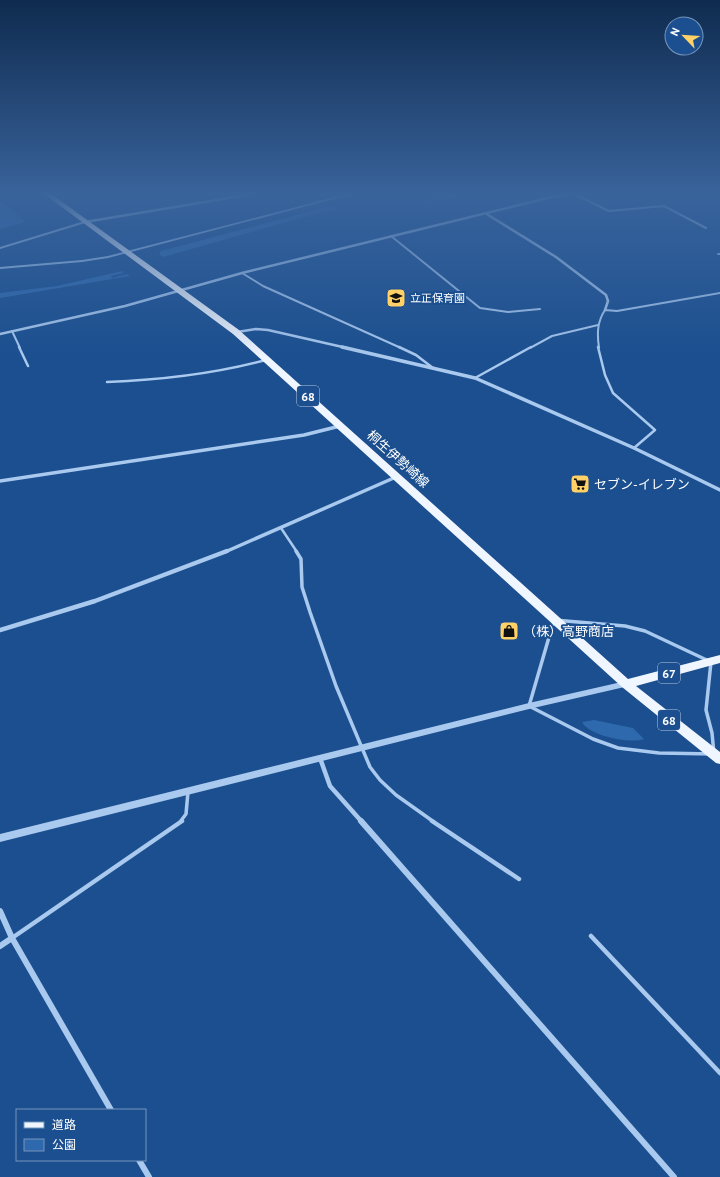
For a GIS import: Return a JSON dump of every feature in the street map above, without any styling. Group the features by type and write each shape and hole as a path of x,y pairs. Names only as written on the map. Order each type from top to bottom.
{"main road":[{"name":"桐生伊勢崎線","path":"119,248 180,290 236,332 268,359 340,426 626,684 717,757"},
{"name":"67","path":"626,684 716,660"}],"street":[{"path":"0,268 82,261 145,248"},
{"path":"0,334 125,306 242,273 343,248"},
{"path":"541,248 556,257 606,295 608,301 605,310"},
{"path":"236,332 256,329 268,330 475,378 634,448 720,490"},
{"path":"0,481 304,435 340,426"},
{"path":"0,630 129,589 204,562 281,528 313,512 397,476"},
{"path":"0,838 528,706 626,684"},
{"path":"320,758 330,786 674,1177"},
{"path":"0,911 12,938 110,1109"},
{"path":"0,946 12,938"},
{"path":"140,1161 149,1177"}],"lane":[{"path":"406,248 480,308 508,312 540,309"},
{"path":"242,273 263,286 416,355 434,368"},
{"path":"634,448 655,430 613,394 609,388 600,361 598,325 601,314 605,310 617,311 720,293"},
{"path":"715,294 720,298"},
{"path":"475,378 552,336 598,325"},
{"path":"12,331 28,366"},
{"path":"107,382 150,380 241,367 268,359"},
{"path":"281,528 301,559 302,587 310,612 336,686 363,747 370,767 380,780 396,795 465,844 519,879"},
{"path":"554,620 625,626 645,631 716,660 706,710 717,757 625,748 606,744 591,738 560,720 528,706 554,620"},
{"path":"12,938 183,820 186,814 188,790"},
{"path":"592,936 720,1073"}],"green space":[{"path":"173,248 195,248 163,257 159,254 161,251"},
{"path":"122,271 124,273 111,276 112,278 127,274 130,276 0,298 0,293 57,286"},
{"path":"594,720 633,728 644,739 620,740 610,738 586,727 582,722"}],"place":[{"name":"立正保育園","path":"396,298"},
{"name":"セブン-イレブン","path":"580,484"},
{"name":"（株）高野商店","path":"509,631"}]}
